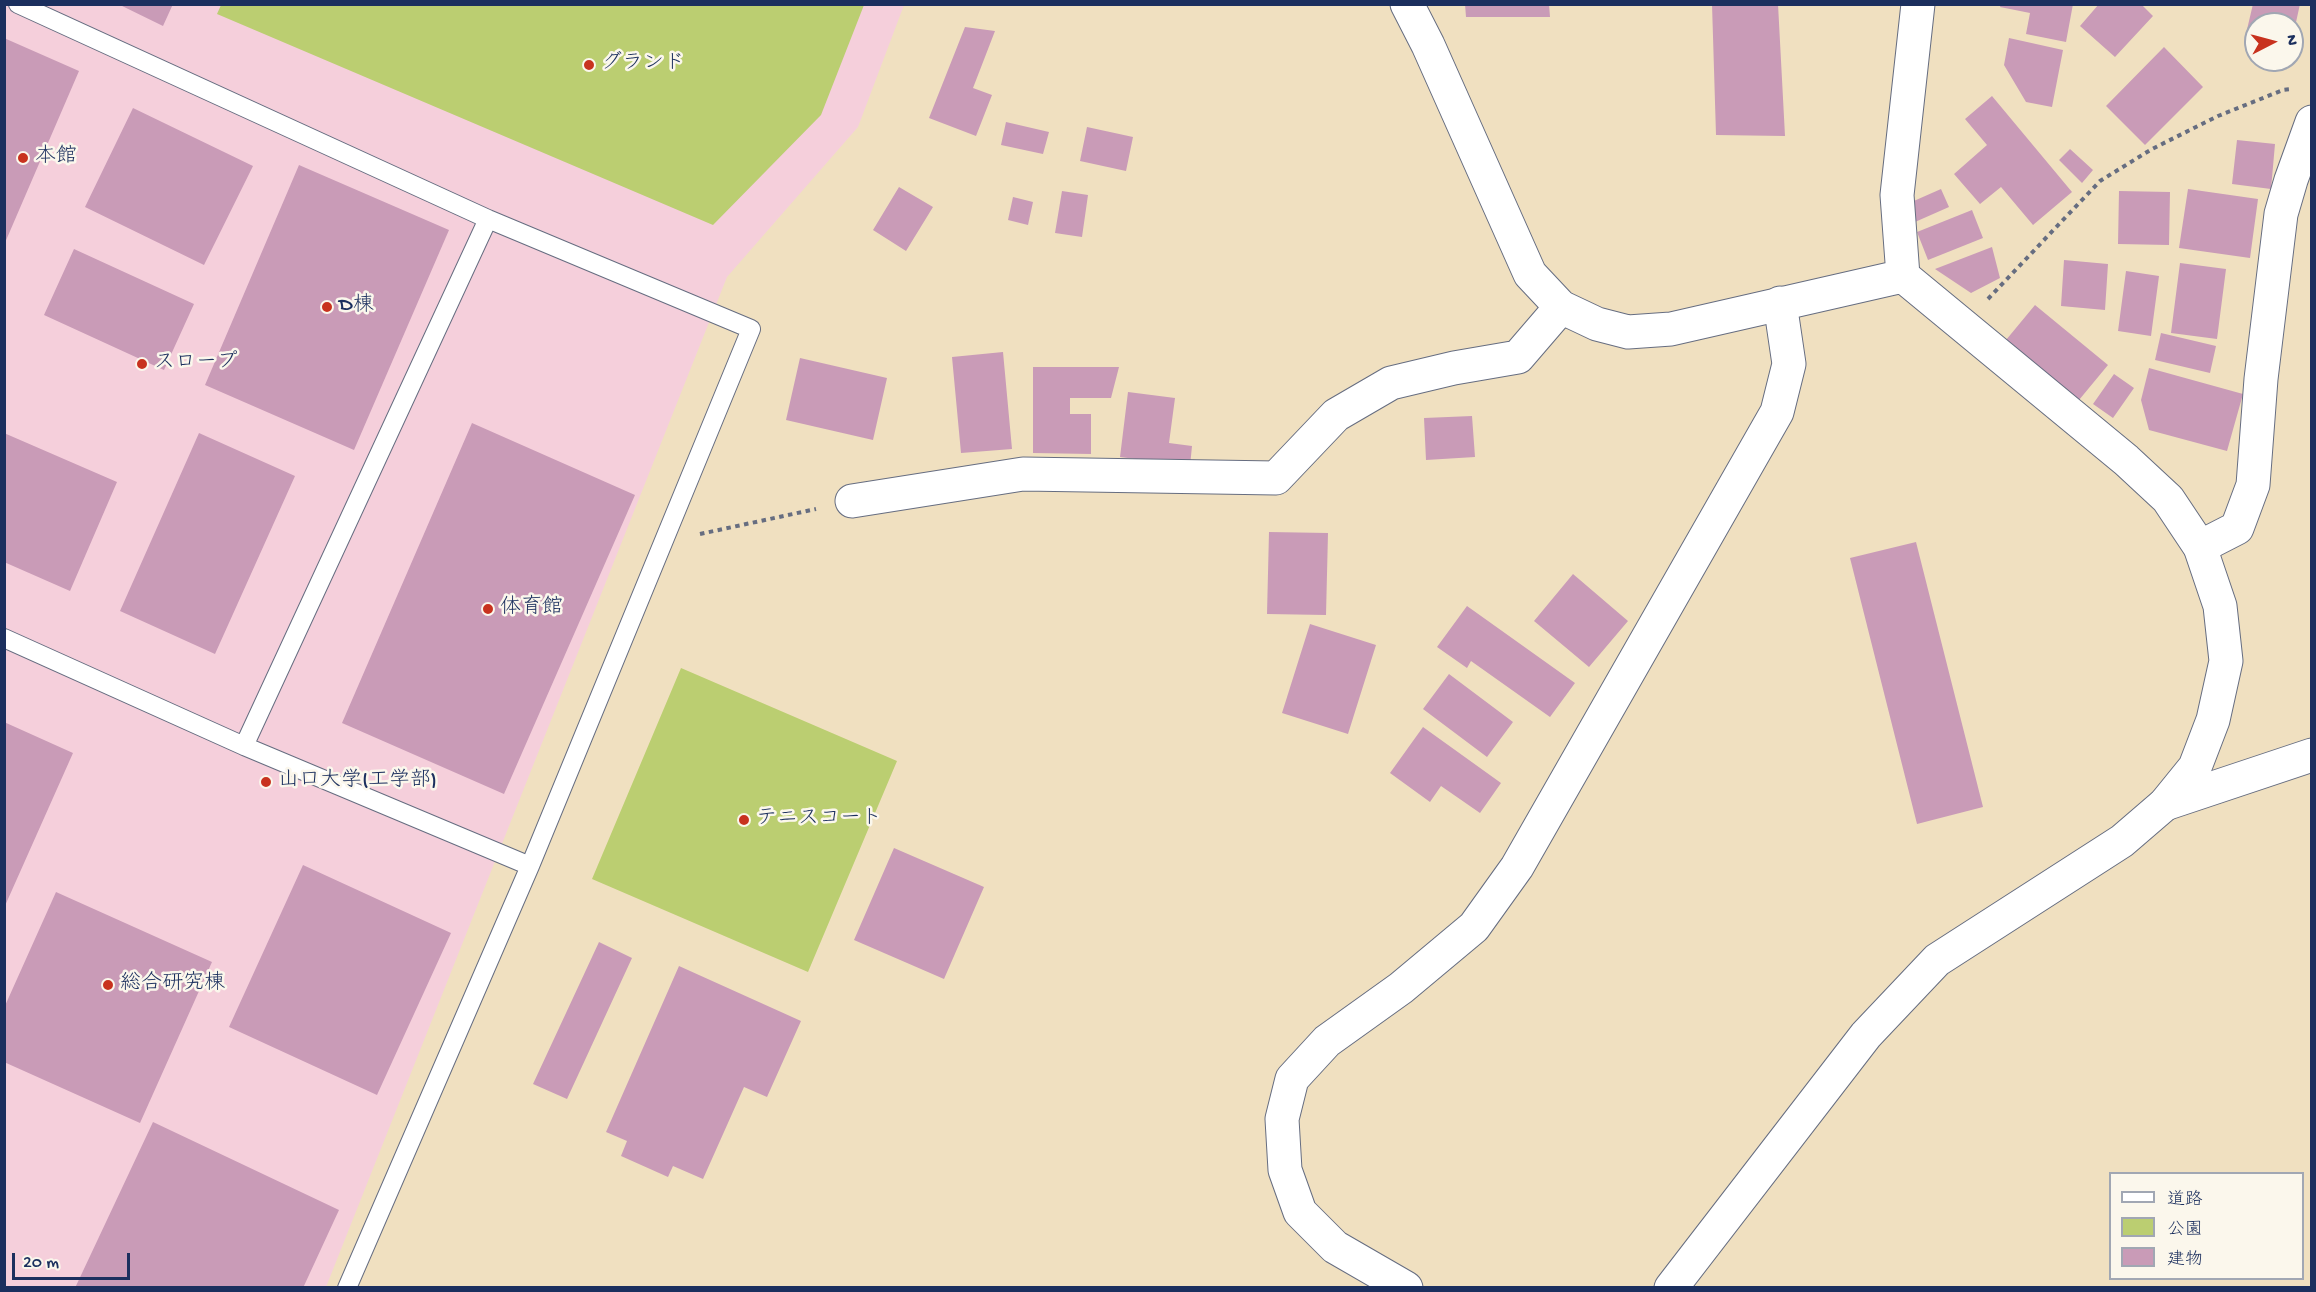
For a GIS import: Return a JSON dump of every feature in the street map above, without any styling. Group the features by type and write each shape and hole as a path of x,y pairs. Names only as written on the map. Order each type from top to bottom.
{"street":[{"path":"1407,4 1428,45 1530,274 1561,307 1597,324 1628,332 1671,329 1903,276"},
{"path":"1671,1287 1866,1035 1936,960 2122,841 2165,804 2195,767 2213,720 2226,661 2220,606 2200,547 2168,500 2126,460 1903,276 1897,195 1918,4"},
{"path":"2200,547 2237,528 2253,485 2260,379 2281,214 2290,180 2312,122"},
{"path":"1406,1287 1335,1248 1300,1212 1285,1170 1282,1119 1292,1079 1327,1041 1401,988 1474,927 1517,867 1777,412 1789,364 1780,303"},
{"path":"852,501 1023,474 1276,478 1336,415 1391,383 1454,368 1518,357 1561,307"},
{"path":"2165,804 2312,755"}],"lane":[{"path":"18,4 488,219 751,329 530,866 347,1287"},
{"path":"243,746 488,219"},
{"path":"4,638 243,746 530,866"}],"path":[{"path":"1967,329 1991,295 2100,181 2152,149 2218,116 2283,90 2302,89"},
{"path":"663,542 852,501"}],"shaded area":[{"name":"山口大学(工学部)","path":"5,5 904,5 858,127 727,277 326,1287 5,1288"}],"green space":[{"name":"グランド","path":"221,4 864,5 821,115 713,225 217,14"},
{"name":"テニスコート","path":"681,668 897,761 808,972 592,879"}],"building":[{"path":"118,4 173,4 163,26"},
{"path":"1465,4 1549,4 1550,17 1466,17"},
{"path":"1712,4 1778,4 1785,136 1716,135"},
{"path":"2001,4 2073,4 2066,42 2026,34 2030,13 2000,7"},
{"path":"2099,4 2141,4 2153,16 2115,57 2080,26"},
{"path":"2253,4 2300,4 2298,12 2251,12"},
{"path":"965,27 995,31 973,88 992,95 976,136 929,118"},
{"name":"本館","path":"4,38 79,71 4,245"},
{"path":"2009,38 2063,50 2052,107 2026,102 2004,65"},
{"path":"2164,47 2203,87 2145,145 2106,106"},
{"path":"1992,96 2072,192 2033,225 2001,187 1980,204 1954,174 1987,145 1965,119"},
{"path":"133,108 253,166 204,265 85,207"},
{"path":"1006,122 1049,132 1043,154 1001,145"},
{"path":"1087,127 1133,137 1126,171 1080,161"},
{"path":"2237,140 2275,144 2271,189 2232,184"},
{"path":"2070,149 2093,170 2082,183 2059,160"},
{"name":"D棟","path":"299,165 449,230 354,450 205,385"},
{"path":"899,187 933,207 906,251 873,230"},
{"path":"1941,189 1949,207 1915,222 1907,204"},
{"path":"2188,189 2258,199 2250,258 2179,248"},
{"path":"1062,191 1088,195 1082,237 1055,233"},
{"path":"2119,191 2170,192 2169,245 2118,244"},
{"path":"1013,197 1033,202 1028,225 1008,220"},
{"path":"1972,210 1983,238 1928,260 1917,232"},
{"path":"1992,247 2000,278 1971,293 1935,269"},
{"path":"74,249 194,304 164,370 44,315"},
{"path":"2064,260 2108,264 2105,310 2061,306"},
{"path":"2180,263 2226,269 2217,339 2171,333"},
{"path":"2126,271 2159,276 2151,336 2118,331"},
{"path":"2035,305 2108,365 2079,400 2006,340"},
{"path":"2161,333 2216,346 2210,373 2155,360"},
{"path":"1003,352 1012,449 961,453 952,357"},
{"path":"800,358 887,378 873,440 786,420"},
{"path":"1033,367 1119,367 1111,398 1070,398 1070,414 1091,414 1091,454 1033,453"},
{"path":"2149,368 2243,394 2227,451 2149,430 2141,400"},
{"path":"2114,374 2134,388 2113,418 2093,404"},
{"path":"1128,392 1175,398 1169,443 1192,446 1190,466 1120,457"},
{"path":"1472,416 1475,457 1426,460 1424,418"},
{"name":"体育館","path":"472,423 635,495 504,794 342,723"},
{"path":"4,433 117,482 70,591 4,562"},
{"path":"199,433 295,476 215,654 120,611"},
{"path":"1269,532 1328,533 1326,615 1267,614"},
{"path":"1916,542 1983,807 1917,824 1850,558"},
{"path":"1573,574 1628,621 1589,667 1534,621"},
{"path":"1467,606 1575,683 1550,717 1471,661 1467,668 1437,647"},
{"path":"1310,624 1376,645 1348,734 1282,713"},
{"path":"1449,674 1513,722 1487,757 1423,709"},
{"path":"4,722 73,753 4,908"},
{"path":"1423,727 1501,783 1480,813 1441,786 1430,802 1390,773"},
{"path":"894,848 984,887 944,979 854,940"},
{"path":"303,865 451,933 377,1095 229,1027"},
{"name":"総合研究棟","path":"56,892 212,962 140,1123 4,1062 4,1008"},
{"path":"599,942 632,958 567,1099 533,1084"},
{"path":"679,966 801,1021 767,1097 744,1087 703,1179 673,1166 668,1177 621,1156 627,1141 606,1132"},
{"path":"153,1122 339,1210 303,1288 75,1288"}],"place":[{"name":"グランド","path":"589,65"},
{"name":"本館","path":"23,158"},
{"name":"D棟","path":"327,307"},
{"name":"スロープ","path":"142,364"},
{"name":"体育館","path":"488,609"},
{"name":"山口大学(工学部)","path":"266,782"},
{"name":"テニスコート","path":"744,820"},
{"name":"総合研究棟","path":"108,985"}]}
